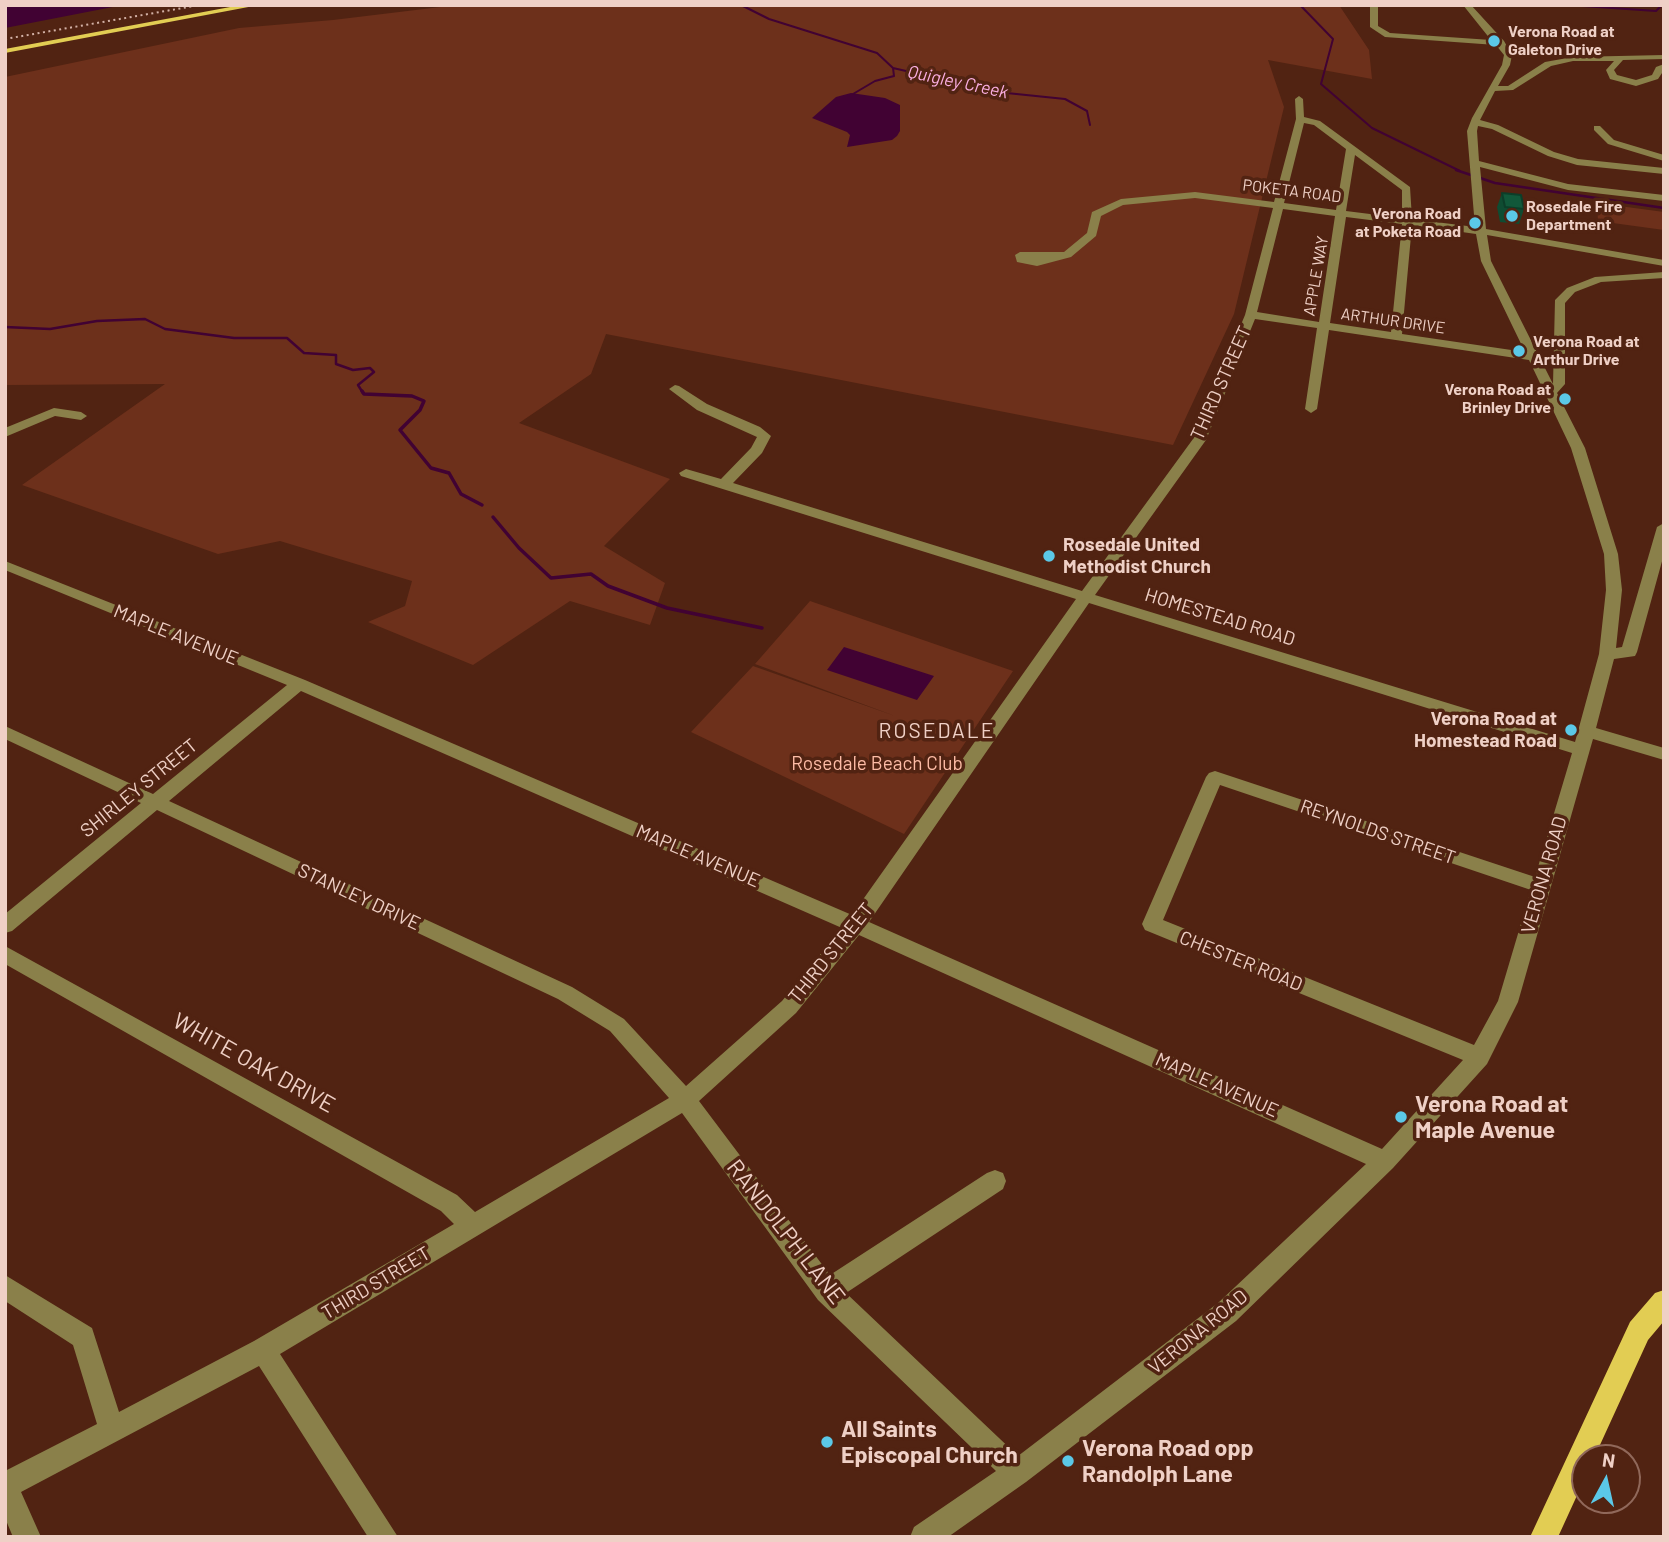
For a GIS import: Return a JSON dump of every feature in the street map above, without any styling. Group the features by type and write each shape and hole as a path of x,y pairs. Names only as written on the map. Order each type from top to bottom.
{"main road":[{"path":"5,51 255,5"},
{"path":"1544,1537 1639,1331 1664,1302"}],"street":[{"path":"1374,5 1374,27 1388,35 1501,43"},
{"path":"1467,5 1501,43"},
{"name":"VERONA ROAD","path":"924,1537 1017,1473 1227,1312 1385,1161 1479,1057 1508,1002 1607,654 1615,590 1611,554 1578,448 1486,261 1480,231 1472,131 1506,65 1508,55 1501,43"},
{"path":"1622,56 1610,70 1613,78 1625,82 1636,83 1656,77 1659,69 1664,66"},
{"path":"1492,89 1510,88 1554,62 1589,57 1664,57"},
{"name":"THIRD STREET","path":"5,1486 263,1350 685,1100 789,1007 856,925 1172,474 1199,440 1251,315 1300,119 1299,99"},
{"path":"1300,119 1317,122 1407,189 1407,222 1396,338"},
{"path":"1475,122 1495,127 1551,155 1577,162 1664,172"},
{"path":"1597,128 1611,142 1664,158"},
{"path":"1645,140 1664,147"},
{"name":"APPLE WAY","path":"1311,409 1352,148"},
{"path":"1477,175 1664,198"},
{"name":"POKETA ROAD","path":"1067,256 1092,233 1096,214 1121,202 1195,195 1480,231 1664,263"},
{"path":"1551,393 1559,384 1559,302 1571,290 1599,279 1664,275"},
{"name":"ARTHUR DRIVE","path":"1251,315 1532,356"},
{"path":"675,389 702,407 764,436 757,450 723,485"},
{"path":"5,433 54,412 81,416"},
{"name":"HOMESTEAD ROAD","path":"686,473 1087,596 1584,740 1664,754"},
{"path":"1607,654 1629,652 1664,527"},
{"name":"MAPLE AVENUE","path":"5,565 299,684 856,925 1385,1161"},
{"name":"SHIRLEY STREET","path":"5,925 299,684"},
{"name":"STANLEY DRIVE","path":"5,732 565,993 617,1025 685,1100"},
{"name":"REYNOLDS STREET","path":"1215,777 1541,886"},
{"name":"CHESTER ROAD","path":"1215,777 1152,924 1479,1057"},
{"name":"WHITE OAK DRIVE","path":"5,954 449,1203 473,1226"},
{"name":"RANDOLPH LANE","path":"685,1100 827,1291 1017,1473"},
{"path":"827,1291 995,1181"},
{"path":"5,1286 83,1337 111,1429"},
{"path":"263,1350 384,1537"},
{"path":"5,1486 27,1537"}],"green space":[{"path":"457,5 1339,5 1369,50 1372,79 1268,60 1284,107 1234,314 1173,445 606,334 591,374 519,423 670,479 604,546 665,583 650,625 570,601 473,665 368,622 405,606 412,581 280,541 218,554 22,485 165,384 5,385 5,77 239,28"},
{"path":"1597,203 1664,212 1664,230 1598,221"},
{"name":"Rosedale Beach Club","path":"810,601 1013,671 904,834 691,732 753,666 895,716 755,664"}],"shaded area":[{"path":"5,5 123,5 5,28"},
{"path":"851,93 885,98 900,105 900,131 897,136 892,140 847,147 850,135 847,132 812,118 836,97"},
{"path":"844,647 934,676 917,700 827,670"}],"building":[{"path":"1502,193 1521,195 1524,209 1505,207"}],"waterway":[{"name":"Quigley Creek","path":"741,5 769,19 877,53 893,68"},
{"path":"1300,5 1333,39 1321,84 1372,128 1460,171"},
{"path":"1568,5 1656,11 1662,5"},
{"path":"853,94 875,81 894,76 893,68"},
{"name":"Quigley Creek","path":"893,68 997,92 1065,99 1087,111 1090,125"},
{"path":"1456,170 1495,183 1664,208"},
{"path":"5,327 50,329 97,321 145,319 165,329 234,338 287,338 304,353 336,355 336,364 353,370 370,368 374,372 358,385 363,393"},
{"path":"362,391 364,394 412,396 424,401 420,410 400,430 431,468 449,473 461,494 482,505"},
{"path":"493,517 519,548 551,578 591,574 608,586 667,608 762,628"}],"railway":[{"path":"5,39 200,5"}],"place":[{"name":"Verona Road at Galeton Drive","path":"1494,41"},
{"name":"Rosedale Fire Department","path":"1512,216"},
{"name":"Verona Road at Poketa Road","path":"1475,223"},
{"name":"Verona Road at Arthur Drive","path":"1519,351"},
{"name":"Verona Road at Brinley Drive","path":"1565,399"},
{"name":"Rosedale United Methodist Church","path":"1049,556"},
{"name":"Verona Road at Homestead Road","path":"1571,730"},
{"name":"Verona Road at Maple Avenue","path":"1401,1117"},
{"name":"All Saints Episcopal Church","path":"827,1442"},
{"name":"Verona Road opp Randolph Lane","path":"1068,1461"}],"district":[{"name":"ROSEDALE","path":"937,731"}]}
